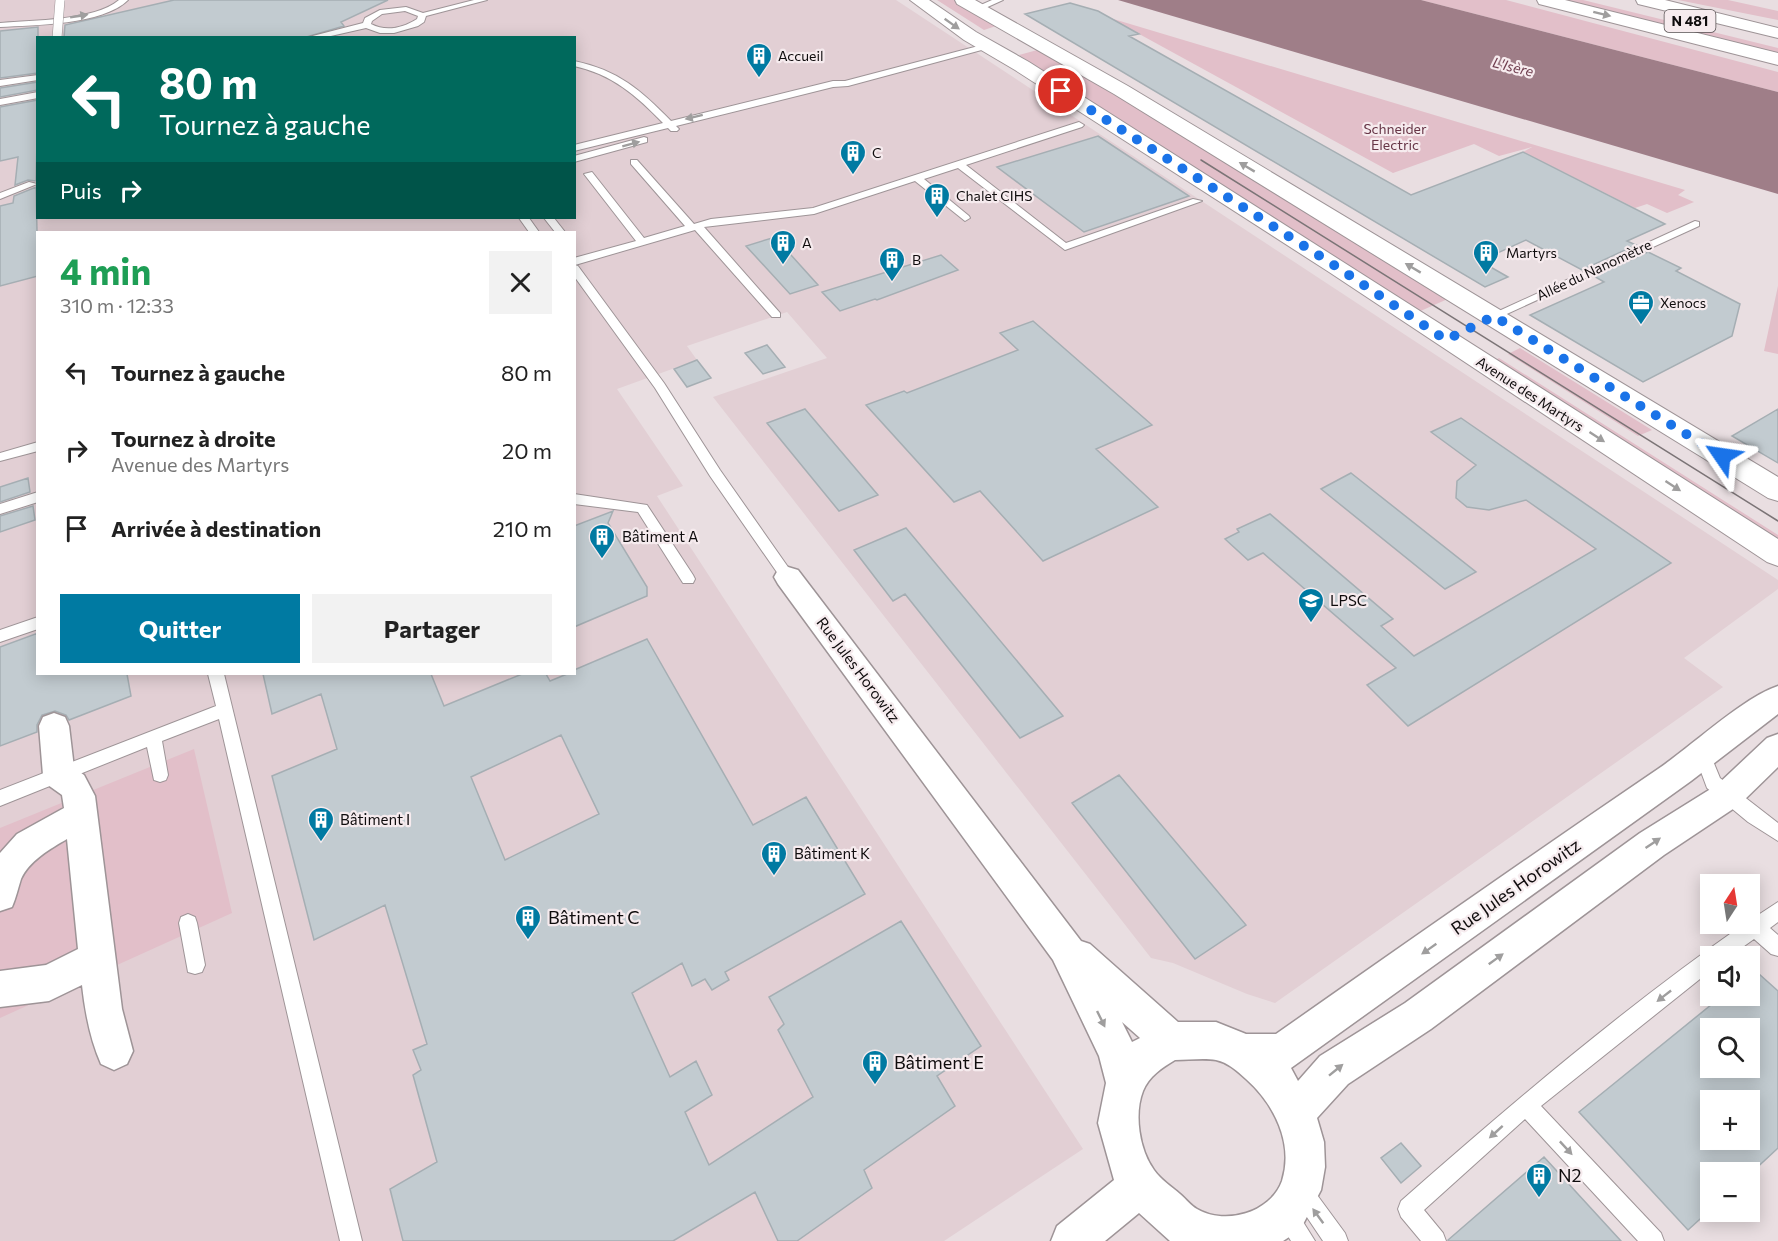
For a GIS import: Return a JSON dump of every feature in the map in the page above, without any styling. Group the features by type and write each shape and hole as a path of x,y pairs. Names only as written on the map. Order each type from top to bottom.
{"main road":[{"name":"Avenue des Martyrs","path":"918,0 986,46 1298,242 1778,554"},
{"path":"1545,0 1778,59"},
{"name":"N 481","path":"1602,0 1778,43"},
{"name":"N 481","path":"1644,0 1778,33"},
{"path":"1668,0 1778,23"},
{"path":"970,4 1026,35 1494,316 1778,491"},
{"path":"986,46 1026,35"},
{"path":"1446,340 1494,316"}],"street":[{"name":"Rue Jules Horowitz","path":"788,577 1066,948 1117,1052 1125,1083"},
{"name":"Rue Jules Horowitz","path":"1246,1053 1281,1053 1646,794 1683,771 1713,744 1778,698"},
{"path":"54,726 59,775 73,785 79,796 103,1009 114,1051"},
{"path":"1296,1113 1334,1070 1418,1016 1652,843 1728,795 1778,747"},
{"path":"0,895 2,879 19,852 48,832 81,816"},
{"name":"Rue Jules Horowitz","path":"1066,948 1172,1041"},
{"path":"0,989 49,983 98,958"},
{"path":"1172,1041 1216,1041 1246,1053 1275,1079 1296,1113 1304,1142 1305,1167 1296,1215 1257,1233 1223,1238 1187,1228 1140,1186 1129,1166 1118,1123 1125,1083 1144,1056 1172,1041"},
{"path":"1072,1241 1140,1186"}],"lane":[{"path":"57,36 60,0"},
{"path":"0,25 100,13 118,7 124,0"},
{"path":"367,25 372,16 389,10 406,9 422,15 483,0"},
{"path":"970,4 999,0"},
{"path":"318,36 367,25 398,34 421,20 422,15"},
{"path":"407,28 413,36"},
{"path":"576,147 833,84 845,84 986,46"},
{"path":"576,63 595,66 629,84 676,131"},
{"path":"0,83 36,77"},
{"path":"576,158 836,90 845,84"},
{"path":"0,102 36,95"},
{"path":"576,259 711,222 814,211 1079,125"},
{"path":"634,162 776,315"},
{"path":"958,163 1065,247 1197,201"},
{"path":"589,174 642,242"},
{"path":"916,177 965,218"},
{"path":"0,196 32,184"},
{"path":"550,219 559,231"},
{"name":"Allée du Nanomètre","path":"1494,316 1695,224"},
{"name":"Rue Jules Horowitz","path":"576,271 660,386 715,473 788,577"},
{"path":"0,457 36,447"},
{"path":"0,509 36,497"},
{"path":"576,499 642,508 688,579"},
{"path":"0,636 36,624"},
{"path":"216,675 351,1241"},
{"path":"0,798 225,710"},
{"path":"153,738 160,776"},
{"path":"1713,744 1705,761 1713,783 1754,817 1778,833"},
{"path":"1760,925 1778,911"},
{"path":"188,923 195,965"},
{"path":"1760,931 1778,947"},
{"path":"1730,946 1747,934"},
{"path":"1435,1241 1409,1209 1526,1105 1700,967"},
{"path":"1526,1105 1653,1241"},
{"path":"1296,1215 1337,1241"}],"shaded area":[{"path":"0,0 896,0 1778,580 1778,589 1684,658 1723,687 1275,1003 1247,994 1173,963 1151,958 713,397 827,358 787,312 687,346 697,360 617,389 683,486 657,496 1083,1149 944,1241 0,1241"}],"green space":[{"path":"937,0 955,0 999,25 984,30"},
{"path":"1421,0 1506,0 1778,72 1778,92"},
{"path":"1557,0 1583,0 1778,48 1778,56"},
{"path":"1678,0 1728,0 1778,11 1778,20"},
{"name":"Schneider Electric","path":"1110,18 1685,190 1678,195 1694,202 1667,213 1647,204 1635,208 1523,152 1532,147 1499,156 1474,144 1393,173"},
{"path":"1041,49 1450,298 1416,313 1019,55"},
{"path":"1778,286 1778,354 1764,351"},
{"path":"1520,348 1652,430 1638,436 1508,354"},
{"path":"1499,358 1778,535 1778,546 1491,362"},
{"path":"194,749 232,913 0,1018 0,828"}],"water":[{"name":"L'Isère","path":"1118,0 1421,0 1778,92 1778,194"}],"building":[{"path":"174,0 388,0 341,22 344,26 310,36 64,36 65,25"},
{"path":"1070,3 1098,11 1139,34 1129,36 1411,195 1523,152 1665,224 1627,241 1636,245 1582,270 1526,240 1480,261 1508,277 1485,287 1025,14"},
{"path":"38,27 36,73 0,78 0,31"},
{"path":"36,82 36,90 0,97 0,88"},
{"path":"36,100 36,181 28,180 15,185 18,157 0,161 0,107"},
{"path":"1098,136 1189,196 1084,232 997,167"},
{"path":"36,187 36,277 0,286 0,206 13,203 14,196"},
{"name":"A","path":"772,238 818,285 790,294 746,246"},
{"name":"Xenocs","path":"1648,252 1681,268 1676,271 1740,304 1732,336 1643,382 1530,315 1604,282 1594,276"},
{"name":"B","path":"941,255 958,270 877,300 840,311 822,292"},
{"path":"1033,321 1152,425 1096,449 1158,507 1043,561 980,491 954,502 866,405 904,391 907,393 1018,350 1000,333"},
{"path":"767,345 785,367 763,374 745,353"},
{"path":"697,360 711,378 687,387 674,369"},
{"path":"805,409 878,495 839,511 767,423"},
{"path":"1778,409 1778,463 1732,436"},
{"path":"1461,418 1671,563 1408,726 1367,685 1396,668 1263,553 1248,560 1225,539 1239,532 1237,529 1270,514 1393,619 1381,626 1414,656 1596,549 1526,500 1489,510 1467,507 1456,498 1457,481 1476,465 1431,432"},
{"path":"1351,473 1476,572 1445,589 1321,489"},
{"path":"28,478 30,492 0,502 0,487"},
{"path":"33,506 35,520 0,532 0,516"},
{"name":"Bâtiment A","path":"613,511 608,523 647,587 647,596 576,626 576,525"},
{"path":"906,528 1063,716 1020,738 905,594 893,601 854,550"},
{"path":"36,634 36,675 127,675 131,696 69,720 66,715 55,711 42,715 37,725 37,732 0,746 0,647"},
{"name":"Bâtiment C","path":"647,639 753,825 806,797 865,894 725,972 729,980 712,990 705,979 692,986 682,963 632,993 670,1077 696,1061 712,1095 685,1112 709,1165 813,1097 778,1030 784,1024 769,997 901,921 981,1046 937,1076 955,1106 864,1170 872,1188 797,1241 778,1241 755,1192 673,1241 403,1241 390,1189 437,1162 413,1075 421,1070 413,1050 427,1044 385,905 314,940 272,776 337,749 321,694 272,714 263,675 431,675 444,706 520,675 547,675 550,681 565,675 576,675 576,669","holes":["561,735 599,814 505,860 471,777"]},
{"path":"1119,775 1246,925 1195,959 1072,803"},
{"path":"1760,975 1778,991 1778,1148 1760,1165 1760,1162 1700,1162 1700,1219 1688,1230 1579,1112 1710,1006 1760,1006"},
{"path":"1401,1143 1421,1166 1401,1183 1381,1158"},
{"name":"N2","path":"1544,1157 1621,1241 1448,1241 1448,1240"}],"tram line":[{"path":"1201,160 1778,521"}],"place":[{"name":"Accueil","path":"759,79"},
{"name":"C","path":"853,176"},
{"name":"Chalet CIHS","path":"937,219"},
{"name":"A","path":"783,266"},
{"name":"Martyrs","path":"1486,276"},
{"name":"B","path":"892,283"},
{"name":"Xenocs","path":"1641,326"},
{"name":"Bâtiment A","path":"602,560"},
{"name":"LPSC","path":"1311,624"},
{"name":"Bâtiment I","path":"321,843"},
{"name":"Bâtiment K","path":"774,877"},
{"name":"Bâtiment C","path":"528,941"},
{"name":"Bâtiment E","path":"875,1086"},
{"name":"N2","path":"1539,1199"}],"route":[{"path":"1061,91 1337,267 1446,340 1494,316 1722,456"}]}
